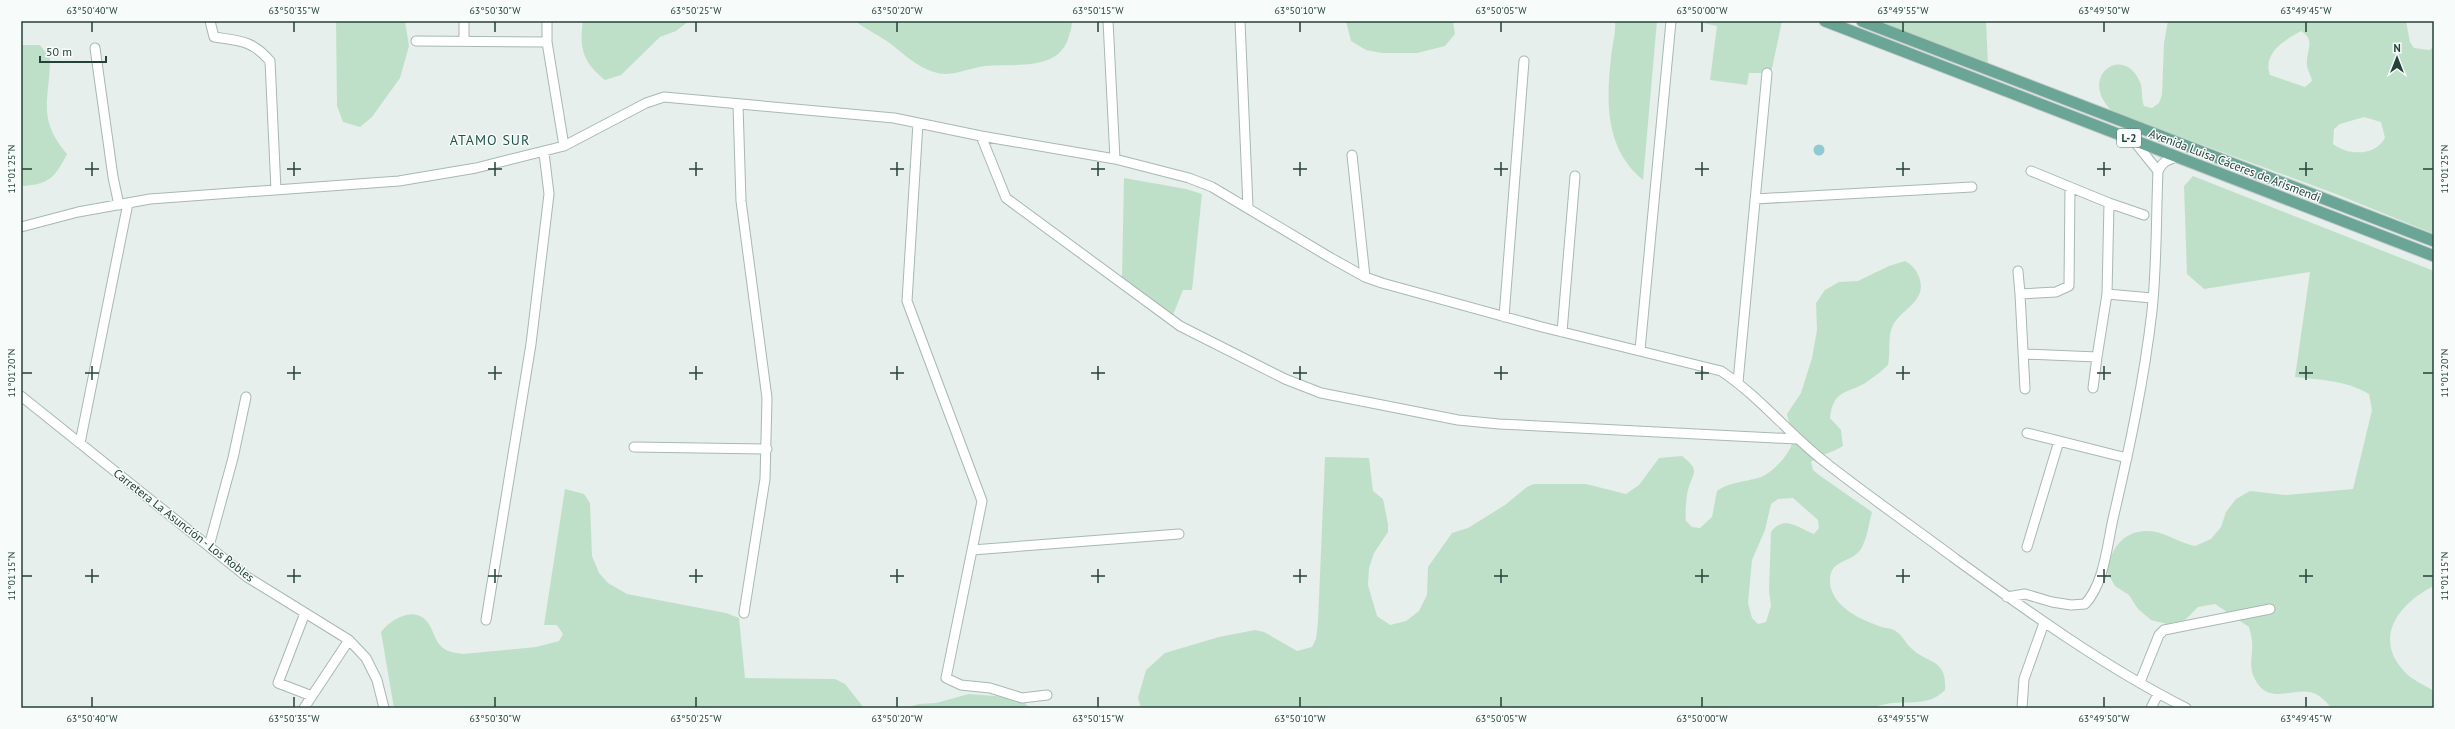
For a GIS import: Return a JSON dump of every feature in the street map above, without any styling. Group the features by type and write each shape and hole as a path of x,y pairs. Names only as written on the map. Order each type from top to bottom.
{"main road":[{"name":"Avenida Luisa Cáceres de Arismendi","path":"1825,21 2434,256"},
{"name":"Avenida Luisa Cáceres de Arismendi","path":"1862,21 2434,241"}],"street":[{"path":"210,21 214,37 245,41 260,49 270,61 276,190"},
{"path":"464,21 464,41"},
{"path":"547,21 548,42 564,146"},
{"path":"1108,21 1115,159"},
{"path":"1240,21 1248,207"},
{"path":"1640,350 1672,21"},
{"path":"416,41 548,42"},
{"path":"80,443 124,204 113,177 95,48"},
{"path":"1504,317 1524,61"},
{"path":"1738,382 1767,73"},
{"path":"21,227 78,212 150,199 399,181 476,168 544,153 564,146 646,103 664,97 682,97 738,105 894,118 981,136 1115,159 1189,178 1212,187 1365,277 1504,317 1721,371 1738,382 1797,439 1852,483 2007,597 2044,623 2158,694 2186,708"},
{"path":"738,105 741,201 767,398 767,449 765,479 744,614"},
{"path":"918,123 907,301 982,501 946,678 961,686 990,688 1022,698 1047,695"},
{"path":"981,136 1006,198 1068,245 1180,326 1285,379 1321,393 1458,420 1499,424 1797,439"},
{"path":"2134,140 2158,171"},
{"path":"486,620 531,344 548,194 544,153"},
{"path":"1352,155 1365,277"},
{"path":"2007,597 2025,594 2052,602 2071,605 2085,604 2093,595 2106,554 2134,423 2152,298 2158,171 2167,160 2177,157"},
{"path":"2031,171 2109,203 2144,215"},
{"path":"1562,332 1575,176"},
{"path":"1755,199 1972,187"},
{"path":"2020,294 2056,292 2069,286 2070,187"},
{"path":"2094,388 2106,294 2109,203"},
{"path":"2018,271 2025,389"},
{"path":"2106,294 2152,298"},
{"path":"2023,354 2097,357"},
{"name":"Carretera La Asunción - Los Robles","path":"21,396 247,577 349,640 366,658 377,680 384,708"},
{"path":"209,546 233,458 246,397"},
{"path":"2027,433 2126,458"},
{"path":"2027,548 2059,441"},
{"path":"634,448 767,449"},
{"path":"972,550 1179,534"},
{"path":"2140,682 2159,635 2164,630 2270,609"},
{"path":"305,613 278,682 312,696"},
{"path":"2022,708 2024,680 2044,623"},
{"path":"304,708 349,640"},
{"path":"2151,708 2158,694"}],"green space":[{"path":"336,21 405,21 409,46 400,78 372,117 360,127 343,122 337,106"},
{"path":"583,21 689,21 676,31 660,37 621,75 605,80 587,61 584,54 582,47"},
{"path":"855,21 1072,21 1068,39 1062,50 1054,57 1032,64 985,66 960,72 940,74 922,67 887,41"},
{"path":"1346,21 1453,21 1455,34 1445,46 1417,53 1382,53 1366,50 1351,41"},
{"path":"1615,21 1657,21 1643,180 1631,168 1621,154 1611,124 1609,107 1609,74"},
{"path":"1694,21 1782,21 1771,73 1749,73 1747,85 1710,80 1717,26"},
{"path":"1875,21 1986,21 1988,65"},
{"path":"2168,21 2406,21 2410,42 2414,48 2429,50 2434,47 2434,234 2336,194 2113,112 2103,99 2099,87 2101,77 2106,69 2114,65 2123,65 2132,70 2141,85 2144,106 2152,108 2159,103 2162,95 2164,43","holes":["2301,31 2306,35 2309,43 2307,66 2312,81 2305,87 2270,75 2268,67 2269,60 2276,48","2364,117 2381,122 2385,138 2381,144 2368,151 2361,152 2346,151 2333,144 2334,129 2340,124"]},
{"path":"21,45 40,45 50,58 47,97 48,118 51,129 57,141 67,154 59,169 50,179 38,184 21,186"},
{"path":"2193,176 2434,271 2434,586 2409,603 2400,613 2393,624 2390,637 2391,649 2397,662 2408,675 2417,682 2434,691 2434,708 2331,708 2322,698 2310,692 2302,691 2279,694 2265,691 2258,685 2252,671 2252,640 2249,627 2215,604 2198,607 2185,620 2167,624 2151,620 2138,609 2129,595 2115,586 2107,572 2111,556 2115,549 2119,543 2131,534 2148,531 2160,533 2195,546 2211,539 2221,527 2226,512 2236,499 2250,491 2285,495 2353,489 2372,410 2369,394 2360,389 2333,381 2295,377 2310,272 2204,289 2187,274 2184,186"},
{"path":"1124,178 1186,189 1202,194 1192,290 1183,290 1173,315 1122,277"},
{"path":"1905,261 1912,266 1919,277 1921,285 1920,292 1913,304 1897,319 1893,325 1890,334 1888,365 1868,381 1839,396 1835,401 1830,418 1841,430 1843,446 1818,457 1811,462 1813,470 1819,475 1872,512 1861,549 1852,557 1838,564 1831,573 1831,588 1834,596 1854,615 1881,627 1892,629 1897,632 1916,653 1935,663 1943,672 1945,679 1945,690 1937,696 1920,702 1892,703 1874,708 1141,708 1138,698 1146,670 1165,653 1219,637 1255,630 1264,632 1297,651 1312,647 1316,639 1318,622 1325,457 1369,458 1373,491 1383,499 1388,532 1374,553 1369,568 1368,585 1377,616 1390,625 1406,621 1419,611 1427,595 1428,567 1452,533 1468,528 1505,505 1527,487 1534,484 1586,484 1626,494 1639,485 1659,458 1682,456 1692,465 1694,469 1687,494 1686,521 1692,527 1700,528 1712,517 1717,491 1732,484 1763,476 1775,468 1789,450 1792,444 1793,435 1787,414 1801,393 1812,358 1817,330 1816,303 1825,290 1839,282 1858,281 1889,266","holes":["1793,498 1818,520 1819,528 1814,534 1792,524 1786,523 1781,524 1771,532 1769,591 1771,606 1766,622 1758,624 1752,618 1748,603 1752,560 1765,530 1771,504 1778,499"]},
{"path":"565,489 584,494 590,503 592,556 599,573 608,583 627,594 726,613 739,618 745,678 835,679 845,684 864,708 394,708 381,632 392,622 406,615 412,614 425,619 437,641 443,648 460,654 536,647 559,641 563,634 557,625 544,625"},
{"path":"969,694 1021,698 1029,708 905,708 919,704 936,703"}],"water":[{"path":"1819,144 1823,146 1825,150 1823,154 1819,156 1815,154 1813,150 1815,146"}],"district":[{"name":"ATAMO SUR","path":"490,140"}]}
